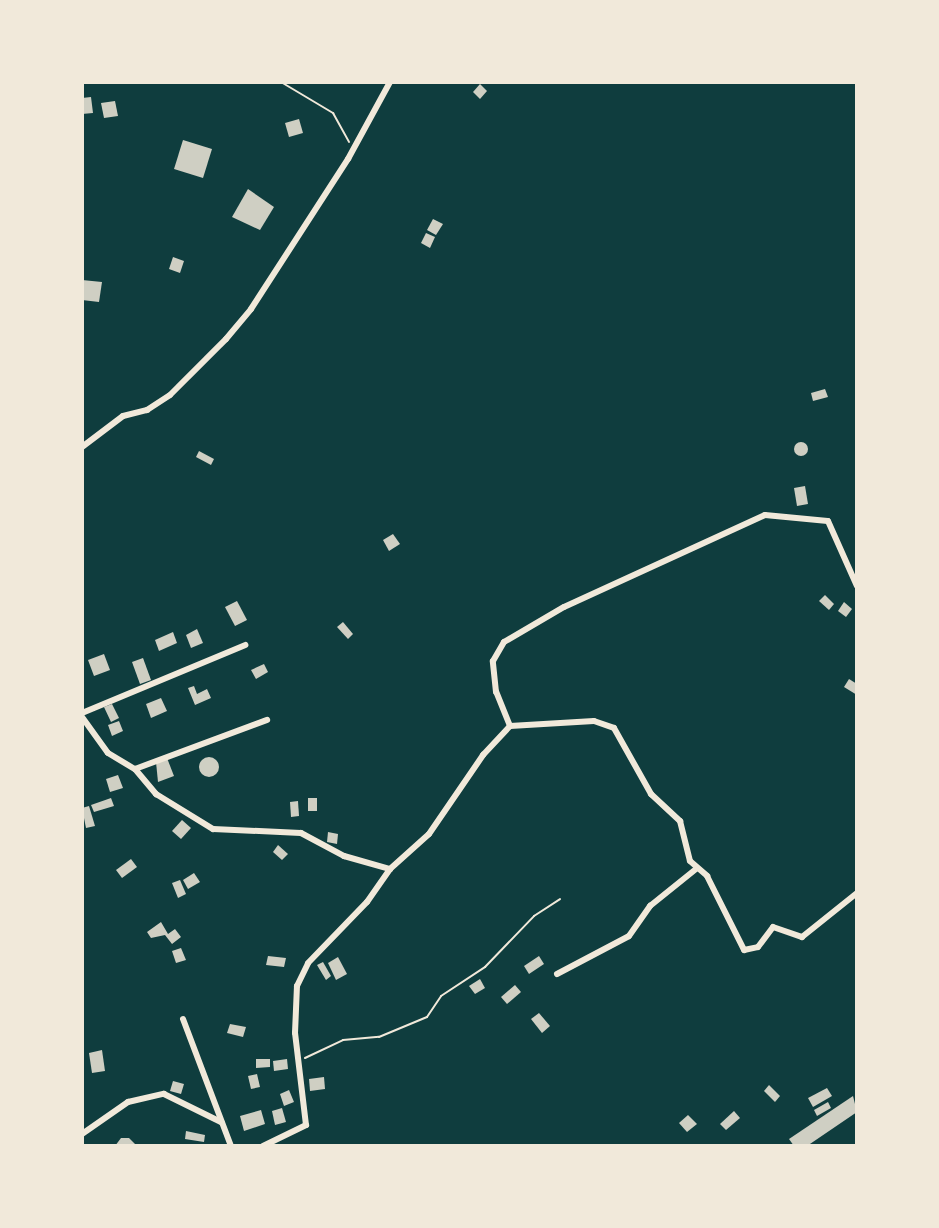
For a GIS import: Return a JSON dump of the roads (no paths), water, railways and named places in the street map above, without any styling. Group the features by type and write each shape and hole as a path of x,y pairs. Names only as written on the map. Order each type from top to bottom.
{"street":[{"path":"82,447 123,416 147,410 170,395 226,339 251,309 348,159 390,82"},
{"path":"510,726 496,692 493,661 504,642 564,607 765,515 828,521 857,586"},
{"path":"245,645 82,715 108,753 135,769 156,794 213,829 301,833 319,846 390,869"},
{"path":"135,769 267,720"},
{"path":"263,1146 306,1125 297,1062 297,986 308,963 367,902 390,869 429,834 483,755 510,726 594,721 614,728 651,794 680,821 696,869 712,885 738,945 750,951 773,927 802,937 857,893"},
{"path":"557,974 629,936 650,906 696,869"},
{"path":"183,1019 231,1146"},
{"path":"82,1134 128,1102 164,1094 221,1122"}]}
